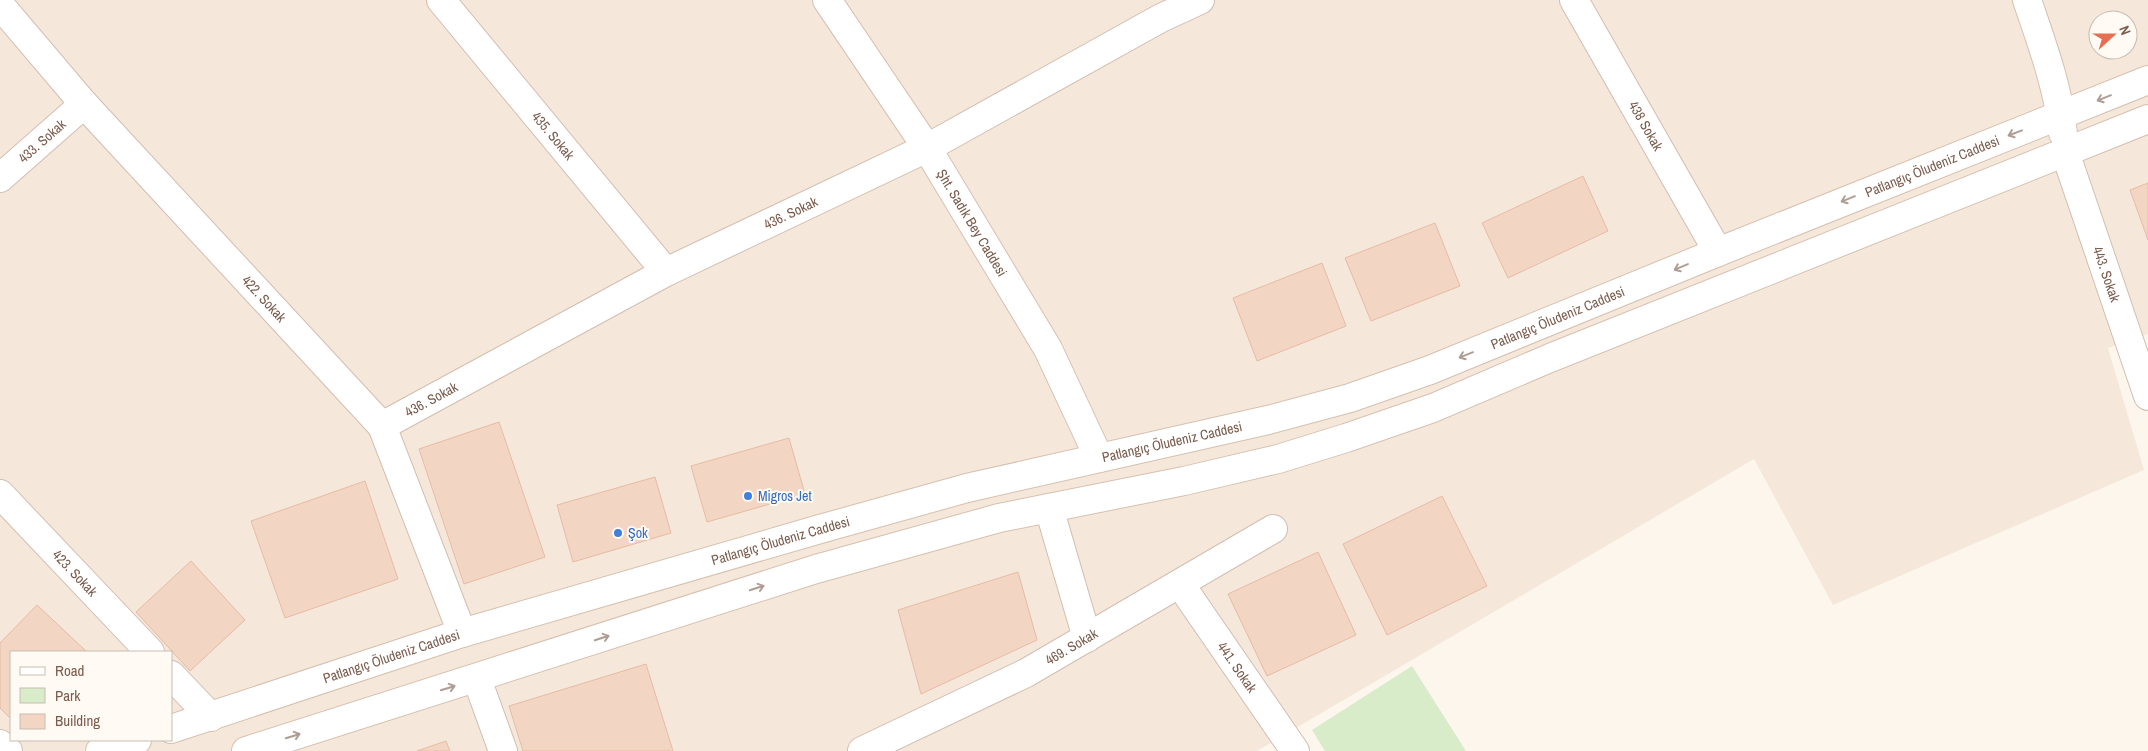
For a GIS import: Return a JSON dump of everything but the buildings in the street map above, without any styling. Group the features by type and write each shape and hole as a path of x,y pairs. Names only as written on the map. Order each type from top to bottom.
{"street":[{"name":"435. Sokak","path":"441,0 666,272"},
{"name":"Şht. Sadık Bey Caddesi","path":"827,0 927,148 1048,349 1099,458"},
{"name":"436. Sokak","path":"382,426 666,272 927,148 1156,9 1200,0"},
{"name":"438 Sokak","path":"1574,0 1718,252"},
{"name":"443. Sokak","path":"2027,0 2049,66 2061,115 2065,152 2148,396"},
{"name":"422. Sokak","path":"0,5 84,104 382,426 462,634"},
{"name":"Patlangıç Öludeniz Caddesi","path":"172,729 462,634 948,494 1268,420 1350,398 1448,362 2148,80"},
{"name":"433. Sokak","path":"0,178 84,104"},
{"path":"246,751 816,569 999,518 1184,481 1278,459 1433,408 1569,350 2148,119"},
{"name":"423. Sokak","path":"3,504 149,651"},
{"path":"1049,508 1087,638"},
{"name":"469. Sokak","path":"862,751 1026,673 1273,529"},
{"name":"441. Sokak","path":"1180,584 1295,751"},
{"path":"172,676 211,717"},
{"path":"476,679 503,751"},
{"path":"100,751 134,741"},
{"path":"0,744 8,751"}],"shaded area":[{"path":"0,0 2148,0 2148,334 2108,348 2144,470 1833,605 1754,459 1257,751 0,751"}],"green space":[{"path":"1412,666 1466,751 1325,751 1312,730"}],"place":[{"name":"Migros Jet","path":"748,496"},
{"name":"Şok","path":"618,533"}]}
